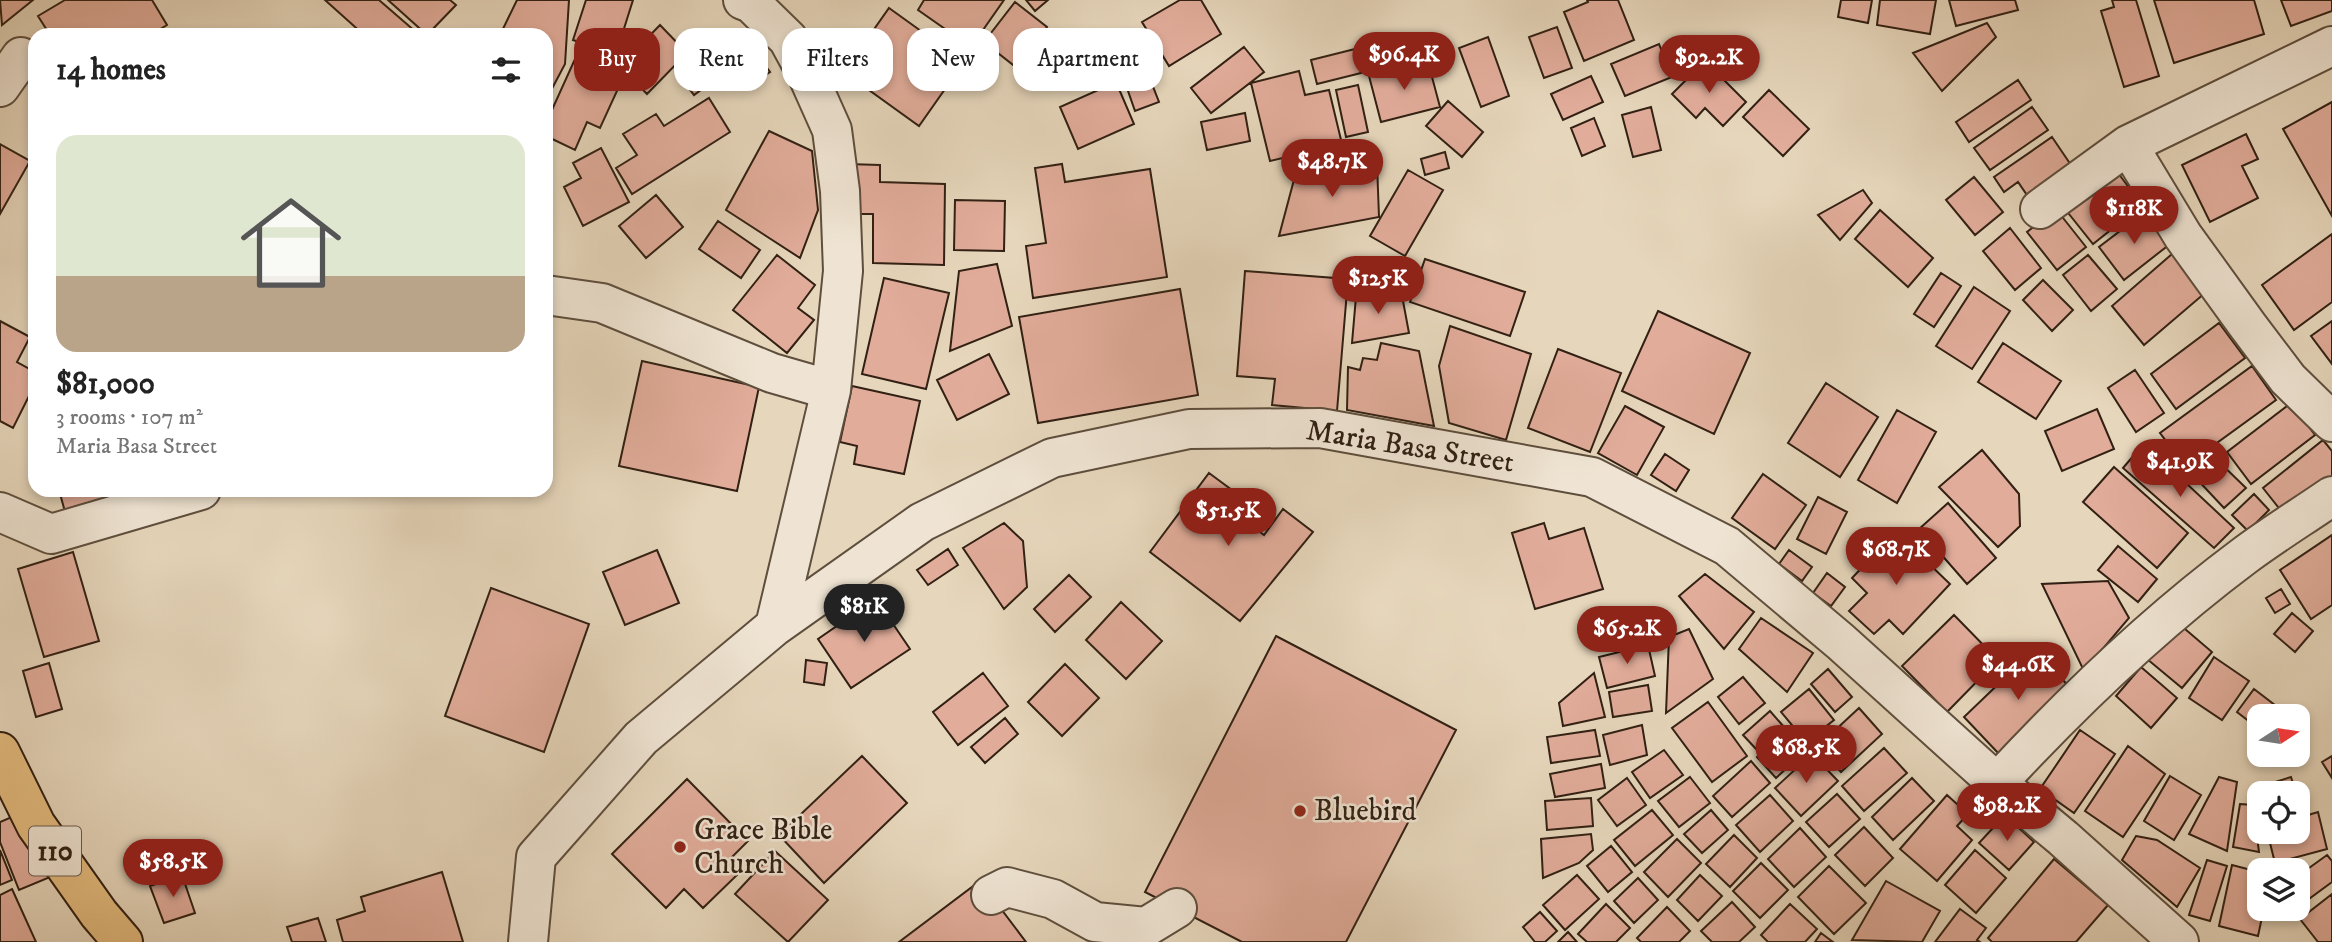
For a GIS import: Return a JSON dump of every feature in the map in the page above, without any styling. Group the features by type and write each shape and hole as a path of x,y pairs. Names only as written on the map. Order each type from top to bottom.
{"main road":[{"name":"110","path":"0,752 36,825 99,914 123,942"}],"street":[{"path":"749,1 788,39 807,74 832,130 840,191 843,271 831,390 775,626"},
{"path":"2040,209 2128,145 2332,46"},
{"path":"2128,145 2183,236 2248,326 2288,379 2332,422"},
{"path":"553,296 602,303 772,373 831,390"},
{"name":"Maria Basa Street","path":"528,942 536,857 641,738 775,626 922,522 1052,458 1189,429 1320,428 1592,477 1727,546 1841,642 2179,942"},
{"path":"1997,783 2045,732 2157,628 2244,556 2332,496"},
{"path":"0,512 51,534 172,497"},
{"path":"991,895 1007,887 1053,900 1094,922 1146,927 1177,908"}],"building":[{"path":"0,0 33,0 2,25"},
{"path":"65,0 152,0 167,25 162,28 46,28 38,16"},
{"path":"325,0 379,0 411,28 356,28"},
{"path":"388,0 450,0 456,5 434,28 419,28"},
{"path":"517,0 569,0 565,64 553,87 553,28 503,28"},
{"path":"586,0 633,0 624,28 577,28"},
{"path":"924,0 1004,0 984,28 944,28 918,10"},
{"path":"1026,0 1048,0 1035,11"},
{"path":"1180,0 1201,0 1221,34 1169,66 1163,56 1163,28 1146,28 1142,22"},
{"path":"1587,0 1618,0 1634,40 1584,61 1564,12 1588,2"},
{"path":"1841,0 1872,0 1868,23 1838,17"},
{"path":"1880,0 1936,0 1930,34 1877,25"},
{"path":"1949,0 2015,0 2018,10 1956,26"},
{"path":"2112,0 2136,0 2159,76 2124,87 2101,11 2114,7"},
{"path":"2154,0 2254,0 2264,34 2174,63"},
{"path":"2281,0 2332,0 2332,11 2291,26"},
{"path":"1015,2 1047,27 1013,28 1013,65 999,54 999,28 995,28"},
{"path":"889,8 917,28 907,28 907,91 944,91 919,126 870,91 893,91 893,28 875,28"},
{"path":"1987,23 1996,37 1942,91 1913,53"},
{"path":"660,25 674,40 674,66 660,81 660,28 657,28"},
{"path":"1557,27 1572,68 1544,78 1529,37"},
{"path":"1488,37 1509,96 1481,107 1459,48"},
{"path":"1659,44 1672,77 1625,96 1611,64"},
{"path":"1244,47 1264,72 1211,113 1191,88"},
{"path":"1355,49 1361,73 1317,84 1311,60"},
{"path":"574,61 574,91 617,91 600,128 587,122 575,150 553,139 553,108"},
{"path":"1705,61 1746,102 1723,126 1705,108 1696,118 1672,94"},
{"path":"1428,62 1440,107 1381,122 1369,76"},
{"path":"1299,71 1305,95 1329,90 1342,144 1270,161 1251,83"},
{"path":"1591,76 1603,102 1563,120 1551,94"},
{"path":"2018,80 2031,100 1969,142 1956,122"},
{"path":"1358,85 1368,132 1346,137 1336,90"},
{"path":"1769,90 1809,129 1783,156 1743,117"},
{"path":"1096,91 1120,91 1134,124 1078,149 1060,107"},
{"path":"1128,91 1155,91 1159,102 1135,111"},
{"path":"709,98 730,132 632,194 616,168 637,155 623,134 656,114 664,126"},
{"path":"1448,101 1483,132 1462,157 1426,126"},
{"path":"2332,102 2332,216 2283,129"},
{"path":"1651,107 1661,150 1633,157 1622,115"},
{"path":"2032,107 2048,130 1990,170 1974,148"},
{"path":"1245,113 1250,141 1207,150 1201,122"},
{"path":"1594,118 1605,146 1582,156 1571,128"},
{"path":"769,131 812,151 818,210 800,258 726,210"},
{"path":"2246,134 2258,159 2242,166 2258,198 2210,222 2182,165"},
{"path":"2052,137 2073,168 2029,198 2018,182 2004,192 1994,177"},
{"path":"0,144 28,160 28,165 0,214"},
{"path":"601,148 629,202 583,226 564,187 581,178 573,163"},
{"path":"1445,152 1449,168 1425,175 1421,159"},
{"path":"847,164 880,165 880,182 945,184 944,265 873,263 873,214 847,214"},
{"path":"1062,164 1065,182 1150,169 1167,277 1033,298 1026,246 1046,243 1035,168"},
{"path":"1377,164 1379,217 1279,236 1295,176"},
{"path":"2115,169 2142,205 2093,244 2065,209"},
{"path":"1408,170 1443,190 1405,256 1370,236"},
{"path":"1974,177 2003,212 1975,235 1946,200"},
{"path":"1863,190 1872,203 1840,240 1818,215"},
{"path":"656,195 683,227 646,258 619,226"},
{"path":"955,200 1005,201 1004,251 954,250"},
{"path":"2056,209 2086,247 2057,270 2027,232"},
{"path":"1880,210 1933,258 1908,287 1855,239"},
{"path":"2145,212 2170,244 2124,280 2099,247"},
{"path":"718,221 760,250 741,278 699,249"},
{"path":"2010,228 2041,268 2015,290 1983,251"},
{"path":"2332,234 2332,302 2294,330 2262,285"},
{"path":"2172,254 2205,293 2144,345 2112,306"},
{"path":"777,255 815,285 798,308 814,320 787,353 733,310"},
{"path":"2088,255 2117,289 2091,311 2063,275"},
{"path":"1425,259 1525,292 1510,336 1410,302"},
{"path":"997,264 1012,326 950,351 959,271"},
{"path":"1245,271 1348,279 1337,411 1272,405 1275,379 1237,376"},
{"path":"1941,273 1961,286 1934,327 1914,314"},
{"path":"884,278 949,293 926,389 862,374"},
{"path":"2043,280 2073,310 2052,331 2023,300"},
{"path":"1357,285 1403,301 1409,333 1352,343"},
{"path":"1974,287 2010,311 1972,369 1936,346"},
{"path":"1180,289 1198,395 1038,423 1019,317"},
{"path":"1658,311 1750,353 1714,434 1622,391"},
{"path":"0,321 28,336 17,362 28,368 28,398 13,428 0,421"},
{"path":"2332,321 2332,364 2311,336"},
{"path":"2219,323 2245,358 2176,409 2151,374"},
{"path":"1450,326 1531,354 1506,440 1449,423 1439,366"},
{"path":"1381,343 1419,351 1434,426 1347,410 1348,367 1360,370 1363,358 1377,360"},
{"path":"2003,343 2061,381 2036,419 1978,382"},
{"path":"1558,349 1621,373 1590,452 1528,428"},
{"path":"989,354 1009,394 957,420 937,380"},
{"path":"642,361 759,387 737,491 619,466"},
{"path":"2252,366 2276,400 2185,466 2160,433"},
{"path":"2135,370 2164,413 2136,432 2108,388"},
{"path":"1826,383 1878,417 1840,477 1788,443"},
{"path":"852,386 920,401 904,474 854,464 857,446 840,442"},
{"path":"2291,403 2315,435 2251,484 2227,452"},
{"path":"1625,406 1664,427 1637,475 1598,453"},
{"path":"2097,409 2114,449 2062,471 2045,431"},
{"path":"1897,410 1936,432 1897,503 1858,480"},
{"path":"2323,440 2332,451 2332,481 2286,517 2263,488"},
{"path":"1982,450 2019,494 2020,526 1998,547 1939,487"},
{"path":"1665,454 1689,470 1676,491 1651,475"},
{"path":"2135,454 2170,468 2234,528 2214,548 2123,468"},
{"path":"2213,456 2246,488 2224,508 2193,475"},
{"path":"2114,467 2188,533 2157,568 2083,502"},
{"path":"1209,473 1244,499 1234,512 1264,535 1283,509 1313,532 1240,621 1150,552"},
{"path":"1763,474 1806,505 1775,549 1732,518"},
{"path":"2254,494 2269,510 2248,531 2232,515"},
{"path":"61,497 137,497 67,519"},
{"path":"1818,497 1847,512 1826,554 1797,539"},
{"path":"1948,503 1996,558 1967,584 1919,529"},
{"path":"1004,523 1023,541 1027,587 1004,609 963,548"},
{"path":"1544,523 1549,539 1584,528 1603,589 1535,609 1512,533"},
{"path":"1896,532 1950,584 1903,634 1889,620 1874,634 1849,611 1867,593 1852,578"},
{"path":"2332,535 2332,605 2311,619 2280,570"},
{"path":"2118,546 2157,579 2138,602 2098,570"},
{"path":"948,549 958,565 928,585 917,570"},
{"path":"657,550 679,603 625,625 603,572"},
{"path":"1789,550 1812,567 1802,581 1779,564"},
{"path":"73,552 99,641 44,657 18,569"},
{"path":"1827,573 1845,587 1831,606 1813,593"},
{"path":"1705,574 1754,612 1724,649 1679,596"},
{"path":"1069,575 1091,597 1055,632 1034,609"},
{"path":"2108,581 2129,618 2084,671 2042,584"},
{"path":"491,588 589,624 544,752 445,716"},
{"path":"2281,589 2290,604 2275,613 2266,598"},
{"path":"876,599 910,649 851,688 818,639"},
{"path":"1121,602 1162,641 1126,679 1086,640"},
{"path":"2292,613 2313,631 2295,652 2274,634"},
{"path":"1954,615 1998,660 1947,712 1902,666"},
{"path":"1761,618 1813,653 1787,692 1739,649"},
{"path":"2178,623 2212,652 2182,688 2147,659"},
{"path":"1689,629 1713,679 1666,713 1669,637"},
{"name":"Bluebird","path":"1276,636 1456,730 1346,942 1242,942 1145,892"},
{"path":"1648,645 1655,676 1607,688 1599,657"},
{"path":"2035,649 2071,689 2000,755 1964,717"},
{"path":"2214,657 2249,681 2222,720 2189,698"},
{"path":"806,660 827,663 824,685 804,682"},
{"path":"49,663 62,709 36,717 23,671"},
{"path":"1065,664 1099,698 1062,736 1028,702"},
{"path":"2141,667 2177,698 2151,728 2116,696"},
{"path":"1828,669 1852,697 1835,712 1811,684"},
{"path":"983,673 1008,706 958,745 933,712"},
{"path":"1594,673 1605,717 1563,726 1559,703"},
{"path":"1743,677 1765,703 1739,724 1718,697"},
{"path":"1648,685 1652,711 1613,717 1609,692"},
{"path":"1809,689 1834,720 1806,742 1781,712"},
{"path":"2254,689 2274,704 2247,704 2247,720 2237,712"},
{"path":"1708,702 1747,756 1712,782 1672,728"},
{"path":"1859,708 1882,734 1841,772 1817,747"},
{"path":"1770,711 1784,727 1757,750 1743,735"},
{"path":"1005,718 1018,734 985,763 971,747"},
{"path":"1642,725 1647,755 1610,765 1603,735"},
{"path":"1595,730 1600,756 1551,763 1547,737"},
{"path":"2080,730 2115,754 2074,813 2040,789"},
{"path":"1784,732 1803,753 1776,778 1757,757"},
{"path":"2128,746 2165,774 2123,837 2085,811"},
{"path":"1884,748 1907,773 1864,811 1842,786"},
{"path":"1664,750 1683,775 1650,798 1632,772"},
{"path":"1812,754 1838,781 1801,816 1775,788"},
{"path":"862,756 907,803 824,883 779,835"},
{"path":"2332,756 2332,778 2322,762"},
{"path":"1751,761 1770,783 1732,817 1713,796"},
{"path":"1601,764 1605,788 1555,797 1550,774"},
{"path":"2170,776 2201,795 2174,840 2144,821"},
{"path":"1690,777 1710,803 1679,827 1658,801"},
{"path":"2219,777 2237,782 2227,851 2189,834"},
{"path":"1627,778 1646,805 1617,826 1598,800"},
{"path":"1912,778 1934,801 1893,840 1872,817"},
{"name":"Grace Bible Church","path":"687,779 748,841 727,862 738,874 703,908 684,889 666,908 612,854"},
{"path":"1837,794 1860,819 1829,847 1806,822"},
{"path":"1770,795 1793,821 1760,852 1736,825"},
{"path":"1947,795 1968,814 1957,826 1972,840 1937,881 1900,849"},
{"path":"1591,798 1593,826 1547,830 1545,801"},
{"path":"2240,804 2247,805 2247,844 2258,844 2259,852 2233,847"},
{"path":"28,810 55,875 19,890 0,842 0,822"},
{"path":"1652,810 1673,835 1635,866 1614,840"},
{"path":"1711,810 1728,830 1702,853 1684,834"},
{"path":"2318,812 2327,849 2294,858 2274,858 2270,844 2310,844 2310,814"},
{"path":"2005,815 2034,842 2009,870 1979,843"},
{"path":"1864,827 1893,858 1865,886 1835,855"},
{"path":"1800,828 1826,857 1794,887 1768,859"},
{"path":"1591,834 1593,850 1579,863 1543,878 1541,839"},
{"path":"1734,835 1757,858 1730,887 1706,864"},
{"path":"2136,836 2157,840 2200,868 2177,907 2122,860"},
{"path":"1677,839 1701,863 1668,897 1644,872"},
{"path":"1611,846 1632,872 1608,892 1587,866"},
{"path":"0,850 12,880 0,885"},
{"path":"1975,850 2006,878 1976,913 1945,885"},
{"path":"775,851 828,900 788,942 735,894"},
{"path":"2327,855 2332,861 2332,882 2310,898 2310,867"},
{"path":"2054,859 2108,905 2076,942 1992,942 1988,938"},
{"path":"2207,860 2227,866 2210,921 2189,915"},
{"path":"1761,863 1788,890 1760,918 1733,891"},
{"path":"2232,865 2247,869 2247,921 2261,921 2258,936 2219,926"},
{"path":"1829,866 1866,903 1834,934 1798,897"},
{"path":"442,872 463,942 343,942 337,920 365,911 361,897"},
{"path":"182,875 195,913 164,923 150,886"},
{"path":"1577,875 1599,899 1565,930 1543,905"},
{"path":"1700,875 1722,896 1698,921 1677,900"},
{"path":"1638,878 1658,900 1634,923 1614,901"},
{"path":"980,881 1026,942 899,942"},
{"path":"1886,881 1940,911 1922,942 1852,940"},
{"path":"12,889 36,942 0,942 0,895"},
{"path":"2332,894 2332,942 2318,942 2302,921 2310,921 2310,911"},
{"path":"1732,902 1755,927 1739,942 1712,942 1701,931"},
{"path":"1606,904 1630,928 1616,942 1587,942 1578,934"},
{"path":"1790,904 1817,929 1805,942 1768,942 1761,935"},
{"path":"1667,907 1690,931 1679,942 1641,942 1637,938"},
{"path":"1960,909 1986,928 1977,940 1980,942 1935,942"},
{"path":"1540,912 1557,931 1545,942 1535,942 1523,927"},
{"path":"318,918 326,942 292,942 287,927"},
{"path":"1568,932 1577,942 1558,942"},
{"path":"1821,933 1833,942 1815,942"}],"place":[{"name":"Bluebird","path":"1300,811"},
{"name":"Grace Bible Church","path":"680,847"}]}
